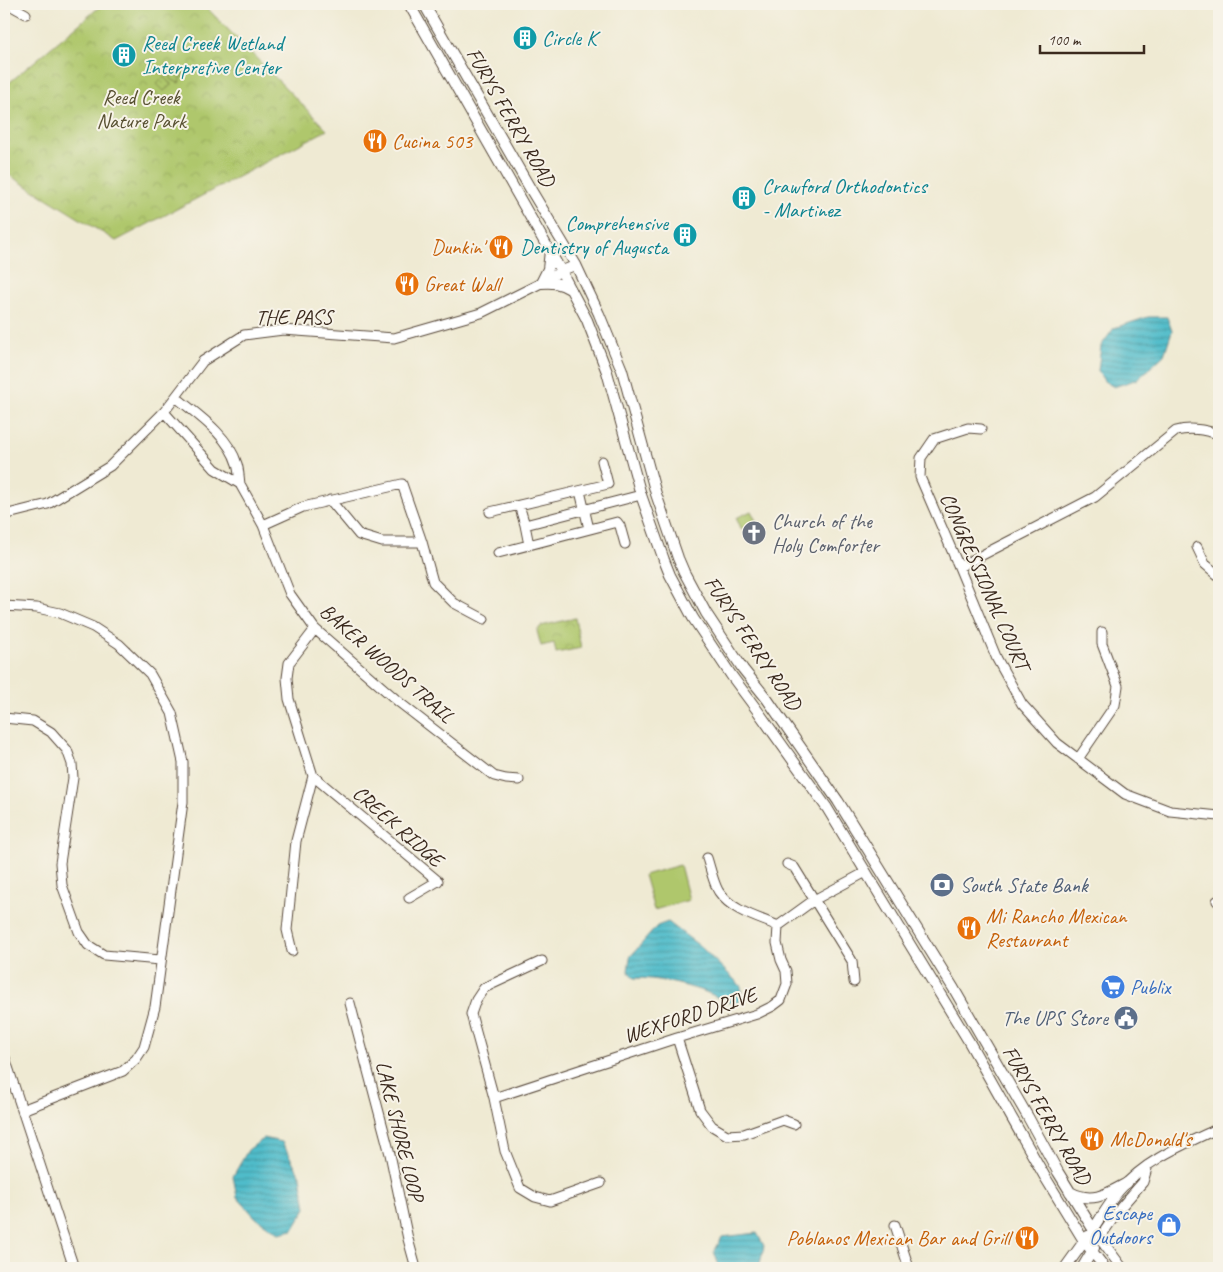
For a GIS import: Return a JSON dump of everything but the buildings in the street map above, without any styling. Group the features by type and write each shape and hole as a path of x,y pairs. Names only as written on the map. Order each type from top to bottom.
{"main road":[{"name":"FURYS FERRY ROAD","path":"409,4 550,251 587,320 607,372 641,495 670,574 693,618 731,675 827,808 968,1040 1044,1176 1084,1241 1105,1268"},
{"name":"FURYS FERRY ROAD","path":"424,4 576,265 599,314 622,370 656,494 680,564 697,597 743,669 767,698 838,801 954,989 1092,1229 1122,1268"},
{"path":"445,68 457,61"},
{"path":"541,283 548,269 550,251"},
{"path":"541,283 554,282 570,289"},
{"path":"1069,1191 1078,1196 1091,1198 1106,1194 1127,1183"},
{"path":"1065,1268 1092,1229"},
{"path":"1082,1268 1099,1239"}],"street":[{"path":"8,4 26,14"},
{"name":"THE PASS","path":"4,515 48,504 110,466 177,398 203,361 244,335 283,330 394,338 481,312 576,265"},
{"name":"BAKER WOODS TRAIL","path":"177,398 206,421 227,444 239,469 240,484 263,525 290,594 315,629 400,704 494,776 519,780"},
{"name":"BAKER WOODS TRAIL","path":"164,412 215,469 240,484"},
{"name":"CONGRESSIONAL COURT","path":"981,429 968,428 934,439 921,458 920,477 959,566 996,659 1022,704 1057,743 1125,794 1170,810 1219,816"},
{"path":"959,566 1095,498 1176,432 1186,429 1200,429 1219,434"},
{"path":"490,512 608,484 602,461"},
{"path":"263,525 303,507 402,484 422,542 433,582 454,603 484,619"},
{"path":"580,490 589,529"},
{"path":"525,525 641,495"},
{"path":"330,500 359,535 382,542 422,542"},
{"path":"519,505 528,545"},
{"path":"498,553 617,522 625,544"},
{"path":"1197,547 1205,564 1219,576"},
{"path":"4,606 37,608 60,613 93,627 119,644 150,674 172,713 183,762 183,802 155,1007 144,1047 136,1059 123,1071 22,1110"},
{"path":"292,952 287,930 296,842 313,776 288,698 288,662 315,629"},
{"path":"1078,759 1115,705 1118,686 1102,644 1102,632"},
{"path":"4,718 33,721 51,732 66,750 72,764 73,778 60,863 62,885 79,932 88,945 104,955 160,960"},
{"name":"CREEK RIDGE","path":"313,776 438,881 409,898"},
{"path":"707,858 718,891 730,903 745,913 778,926 814,900 866,872"},
{"path":"787,864 794,867 852,961 854,982"},
{"name":"WEXFORD DRIVE","path":"494,1098 757,1014 773,1006 781,1000 787,984 786,971 777,943 778,926"},
{"path":"542,961 484,988 476,1000 471,1014 494,1098 505,1151 520,1188 535,1197 550,1201 600,1183"},
{"name":"LAKE SHORE LOOP","path":"350,1003 390,1154 416,1268"},
{"path":"677,1038 700,1110 712,1126 727,1135 744,1134 783,1120 794,1124"},
{"path":"4,1055 74,1268"},
{"path":"1092,1229 1119,1192 1148,1165 1160,1156 1219,1128"},
{"path":"1099,1239 1121,1207 1143,1182 1148,1165"},
{"path":"895,1226 909,1268"}],"green space":[{"name":"Reed Creek Nature Park","path":"103,4 203,4 327,130 116,241 4,172 4,87"},
{"path":"173,70 183,74 179,83 170,79"},
{"path":"164,77 171,85 164,91 157,84"},
{"path":"751,511 757,523 742,530 736,518"},
{"path":"575,618 581,648 556,653 554,643 541,646 537,631 541,626"},
{"path":"680,865 689,900 654,910 644,875"}],"water":[{"path":"1148,317 1167,317 1172,331 1164,355 1138,379 1114,387 1104,381 1098,371 1101,346 1114,328"},
{"path":"668,922 701,947 741,986 742,999 735,1004 686,986 660,980 634,978 628,971 630,957 657,926"},
{"path":"264,1138 282,1142 301,1177 306,1208 293,1230 279,1233 256,1218 237,1197 233,1176 248,1150"},
{"path":"757,1233 764,1246 759,1268 720,1268 714,1252 722,1237"}],"place":[{"name":"Circle K","path":"525,38"},
{"name":"Reed Creek Wetland Interpretive Center","path":"124,55"},
{"name":"Cucina 503","path":"375,141"},
{"name":"Crawford Orthodontics - Martinez","path":"744,198"},
{"name":"Comprehensive Dentistry of Augusta","path":"685,235"},
{"name":"Dunkin'","path":"501,247"},
{"name":"Great Wall","path":"407,284"},
{"name":"Church of the Holy Comforter","path":"754,533"},
{"name":"South State Bank","path":"942,885"},
{"name":"Mi Rancho Mexican Restaurant","path":"969,928"},
{"name":"Publix","path":"1113,987"},
{"name":"The UPS Store","path":"1126,1018"},
{"name":"McDonald's","path":"1092,1139"},
{"name":"Escape Outdoors","path":"1169,1225"},
{"name":"Poblanos Mexican Bar and Grill","path":"1027,1238"}]}
